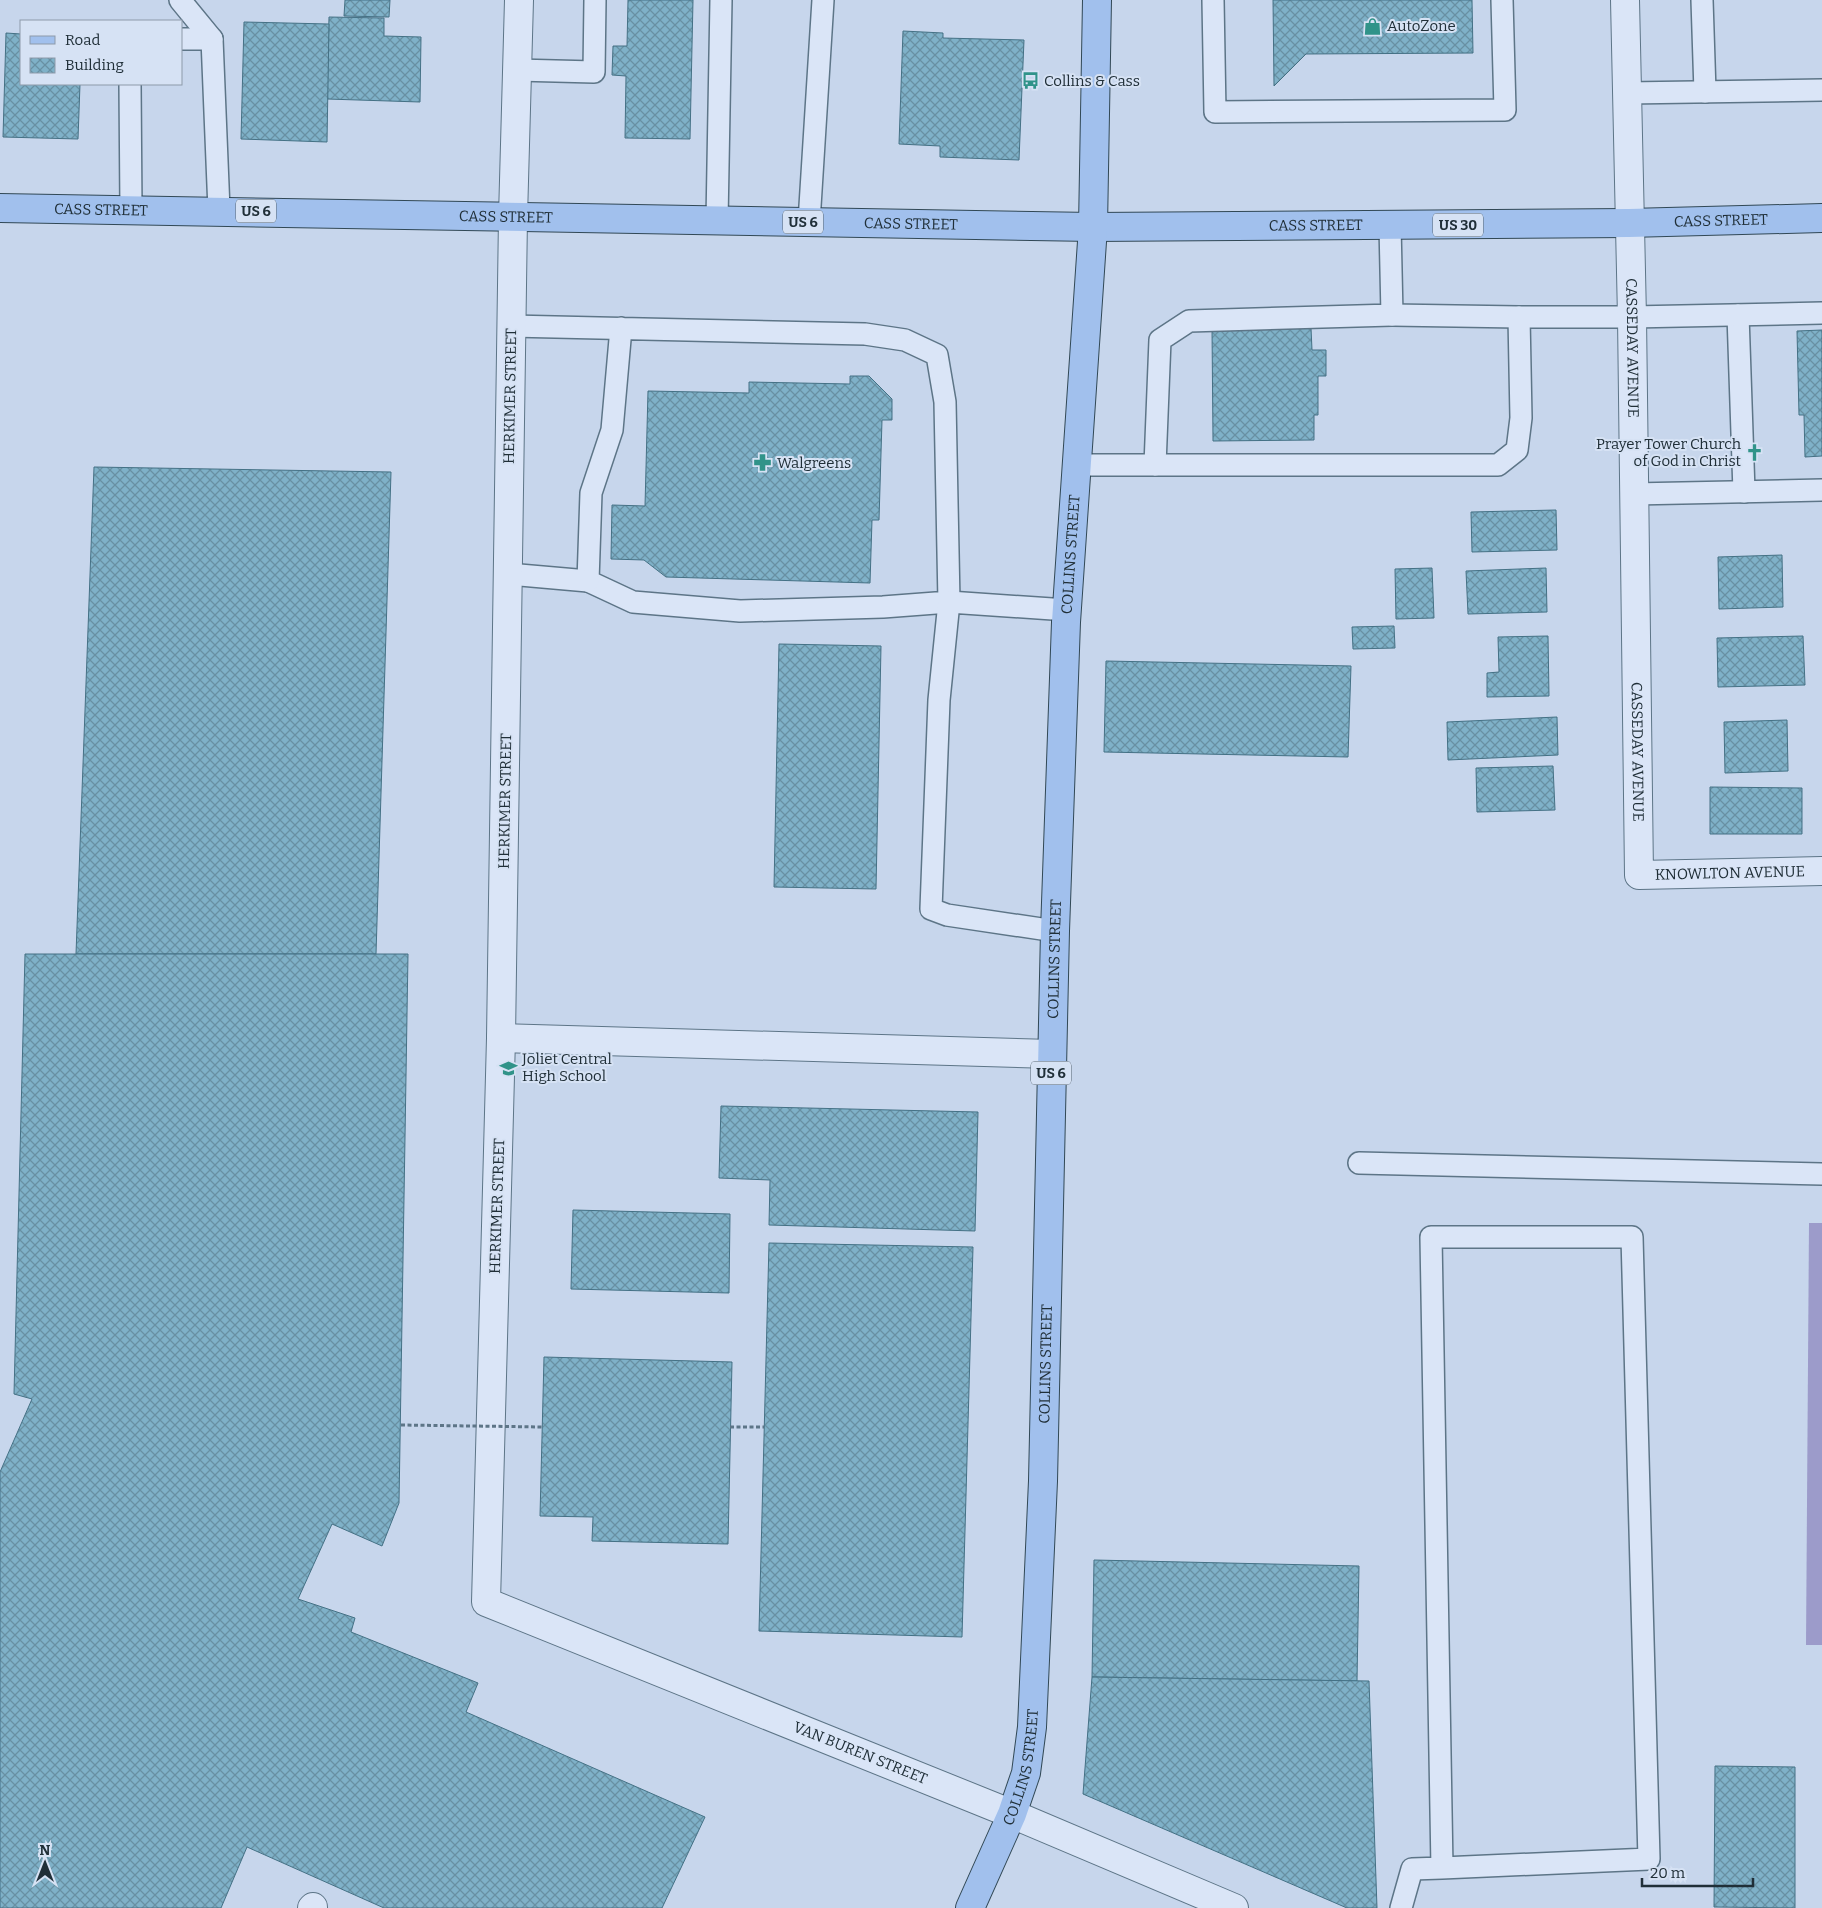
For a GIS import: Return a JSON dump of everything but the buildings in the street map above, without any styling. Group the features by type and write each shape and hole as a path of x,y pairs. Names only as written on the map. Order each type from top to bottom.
{"main road":[{"name":"COLLINS STREET","path":"970,1908 1012,1814 1026,1773 1032,1727 1043,1482 1055,931 1067,610 1093,227 1097,0"},
{"name":"CASS STREET","path":"0,208 219,210 1093,227 1629,223 1822,218"}],"street":[{"name":"HERKIMER STREET","path":"486,1602 501,1038 511,326 519,0"},
{"name":"CASSEDAY AVENUE","path":"1625,0 1632,317 1639,875"},
{"name":"KNOWLTON AVENUE","path":"1639,875 1822,871"},
{"path":"501,1038 1052,1054"},
{"name":"VAN BUREN STREET","path":"486,1602 1012,1814 1234,1908"}],"lane":[{"path":"180,0 212,39 219,210"},
{"path":"517,70 594,72 595,0"},
{"path":"717,220 721,0"},
{"path":"809,222 823,0"},
{"path":"1213,0 1215,112 1505,110 1502,0"},
{"path":"1702,0 1705,92"},
{"path":"182,39 212,39"},
{"path":"130,85 131,210"},
{"path":"1627,93 1822,90"},
{"path":"1390,225 1392,315"},
{"path":"1155,465 1160,340 1189,321 1392,315 1632,317 1822,313"},
{"path":"1738,315 1744,492"},
{"path":"1077,465 1498,465 1517,450 1521,418 1519,317"},
{"path":"511,326 865,334 905,340 937,355 945,402 949,602 939,700 931,909 947,915 1055,931"},
{"path":"588,581 591,492 612,430 621,328"},
{"path":"1633,494 1822,490"},
{"path":"508,574 588,581 632,602 740,611 883,607 949,602 1067,610"},
{"path":"1358,1163 1822,1174"},
{"path":"1401,1908 1412,1869 1442,1868 1649,1859 1632,1237 1431,1237 1442,1868"}],"path":[{"path":"401,1425 542,1426"},
{"path":"730,1427 764,1427"}],"shaded area":[{"path":"1809,1223 1822,1223 1822,1645 1806,1645"}],"place":[{"name":"AutoZone","path":"1373,26"},
{"name":"Collins & Cass","path":"1030,81"},
{"name":"Prayer Tower Church of God in Christ","path":"1755,453"},
{"name":"Walgreens","path":"763,463"},
{"name":"Joliet Central High School","path":"508,1068"}]}
